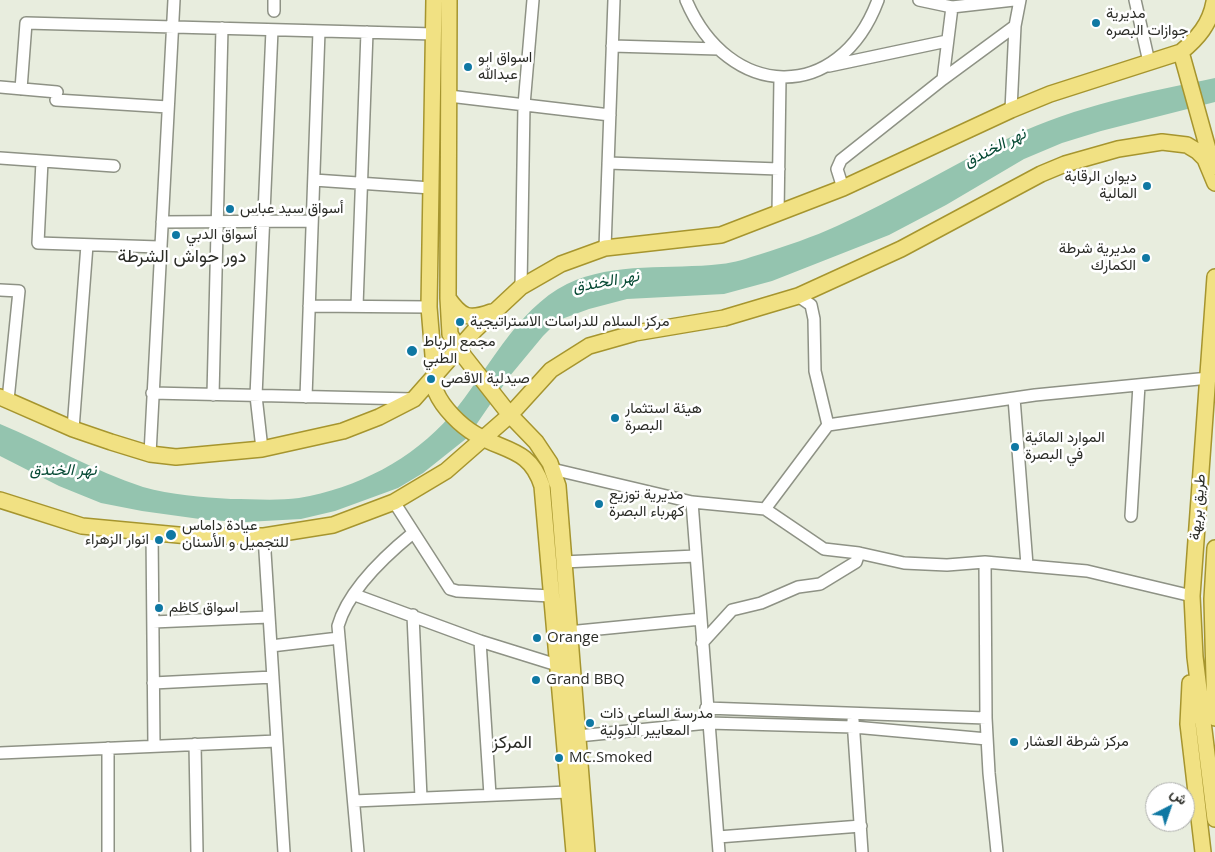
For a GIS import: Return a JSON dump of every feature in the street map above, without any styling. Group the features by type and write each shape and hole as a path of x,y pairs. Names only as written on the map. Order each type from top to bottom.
{"main road":[{"path":"434,0 429,307 436,392 442,405 480,436 521,454 534,466 539,476 542,486 555,592 557,664 571,737 588,852"},
{"path":"449,0 448,298 450,334 469,364 510,415 536,442 552,469 558,486 563,562 555,592 568,632 571,737 568,792 574,852"},
{"path":"4,399 73,429 150,454 176,457 262,449 343,431 380,417 414,399 434,380 475,330 497,309 521,288 561,264 605,248 721,235 844,188 1011,110 1050,94 1181,52 1200,35 1211,16 1214,2"},
{"path":"1181,52 1204,129 1215,177"},
{"path":"0,500 82,526 189,536 264,536 333,525 394,502 446,470 480,436 510,415 551,370 589,346 635,333 724,318 798,296 901,249 1041,174 1118,149 1162,142 1187,145 1205,159 1215,183"},
{"name":"طريق بريهة","path":"1210,710 1195,657 1192,596 1208,378 1212,360 1215,277"},
{"path":"448,298 462,314 473,318 497,309"},
{"name":"طريق بريهة","path":"1210,710 1214,659 1213,600 1215,548"},
{"path":"1195,657 1190,673 1188,724 1203,852"},
{"path":"1210,710 1215,819"}],"street":[{"path":"150,454 159,247 174,0"},
{"path":"521,288 524,105 533,0"},
{"path":"605,248 614,0"},
{"path":"686,0 698,26 719,50 741,66 754,72 780,78 802,75 824,68 947,41"},
{"path":"824,68 847,52 862,33 878,0"},
{"path":"919,0 952,7 1014,0"},
{"path":"1011,110 1015,26 1020,0"},
{"path":"1135,0 1149,62"},
{"path":"942,79 952,7"},
{"path":"21,89 26,23 434,34"},
{"path":"844,188 837,169 839,163 942,79 1015,26"},
{"path":"213,395 222,28"},
{"path":"262,449 256,396 272,30"},
{"path":"306,397 319,31"},
{"path":"357,306 367,32"},
{"path":"612,46 719,50"},
{"path":"778,214 780,78"},
{"path":"0,87 56,96 168,107"},
{"path":"449,96 610,115"},
{"path":"0,158 114,166"},
{"path":"42,161 38,243 159,247"},
{"path":"608,163 779,169"},
{"path":"314,180 431,188"},
{"path":"162,222 312,221"},
{"path":"73,429 87,244"},
{"path":"0,290 19,291 4,399"},
{"path":"798,296 811,305 814,319 815,371 828,425"},
{"path":"309,306 429,307"},
{"path":"765,509 828,425 1014,398 1208,378"},
{"path":"1131,516 1139,385"},
{"path":"152,393 414,399"},
{"path":"1014,398 1027,565"},
{"path":"552,469 692,502 765,509 824,549 859,553 904,563 947,565 985,562 1086,571 1192,596"},
{"path":"394,502 450,589 555,592"},
{"path":"692,502 706,708 719,852"},
{"path":"152,532 154,746"},
{"path":"358,852 338,626 340,617 382,558 413,533"},
{"path":"264,536 284,852"},
{"path":"702,643 732,610 762,603 798,587 820,584 856,562 859,553"},
{"path":"563,562 696,556"},
{"path":"985,562 986,718 997,852"},
{"path":"355,595 480,641 557,664"},
{"path":"413,615 420,798"},
{"path":"153,622 269,617"},
{"path":"568,632 701,619"},
{"path":"271,646 339,638"},
{"path":"480,641 490,795"},
{"path":"154,683 273,677"},
{"path":"706,708 986,718"},
{"path":"853,713 862,852"},
{"path":"571,737 708,723 854,727 987,739"},
{"path":"0,753 277,741"},
{"path":"195,744 197,852"},
{"path":"108,748 108,852"},
{"path":"354,801 568,792"},
{"path":"718,837 860,826"}],"water":[{"name":"نهر الخندق","path":"1215,78 1215,102 1062,143 1024,159 946,205 889,235 772,281 724,294 627,299 589,309 559,320 509,377 467,438 423,473 398,488 335,511 301,519 246,522 207,520 142,511 101,503 59,486 0,456 0,424 125,481 164,492 231,499 282,499 299,498 342,487 382,470 419,446 436,431 451,415 517,326 549,295 567,284 585,277 623,269 702,266 741,260 761,254 809,238 837,226 1037,125 1112,101"}],"place":[{"name":"مديرية جوازات البصره","path":"1096,23"},
{"name":"اسواق ابو عبدالله","path":"468,67"},
{"name":"ديوان الرقابة المالية","path":"1147,186"},
{"name":"أسواق سيد عباس","path":"230,209"},
{"name":"أسواق الدبي","path":"176,235"},
{"name":"مديرية شرطة الكمارك","path":"1146,258"},
{"name":"مركز السلام للدراسات الاستراتيجية","path":"460,322"},
{"name":"مجمع الرباط الطبي","path":"412,351"},
{"name":"صيدلية الاقصى","path":"431,379"},
{"name":"هيئة استثمار البصرة","path":"615,418"},
{"name":"الموارد المائية في البصرة","path":"1015,447"},
{"name":"مديرية توزيع كهرباء البصرة","path":"599,504"},
{"name":"عيادة داماس للتجميل و الأسنان","path":"171,535"},
{"name":"انوار الزهراء","path":"159,540"},
{"name":"اسواق كاظم","path":"159,608"},
{"name":"Orange","path":"537,638"},
{"name":"Grand BBQ","path":"536,680"},
{"name":"مدرسة الساعي ذات المعايير الدولية","path":"590,723"},
{"name":"مركز شرطة العشار","path":"1014,742"},
{"name":"MC.Smoked","path":"559,758"}],"district":[{"name":"دور حواش الشرطة","path":"182,257"},
{"name":"المركز","path":"512,743"}]}
